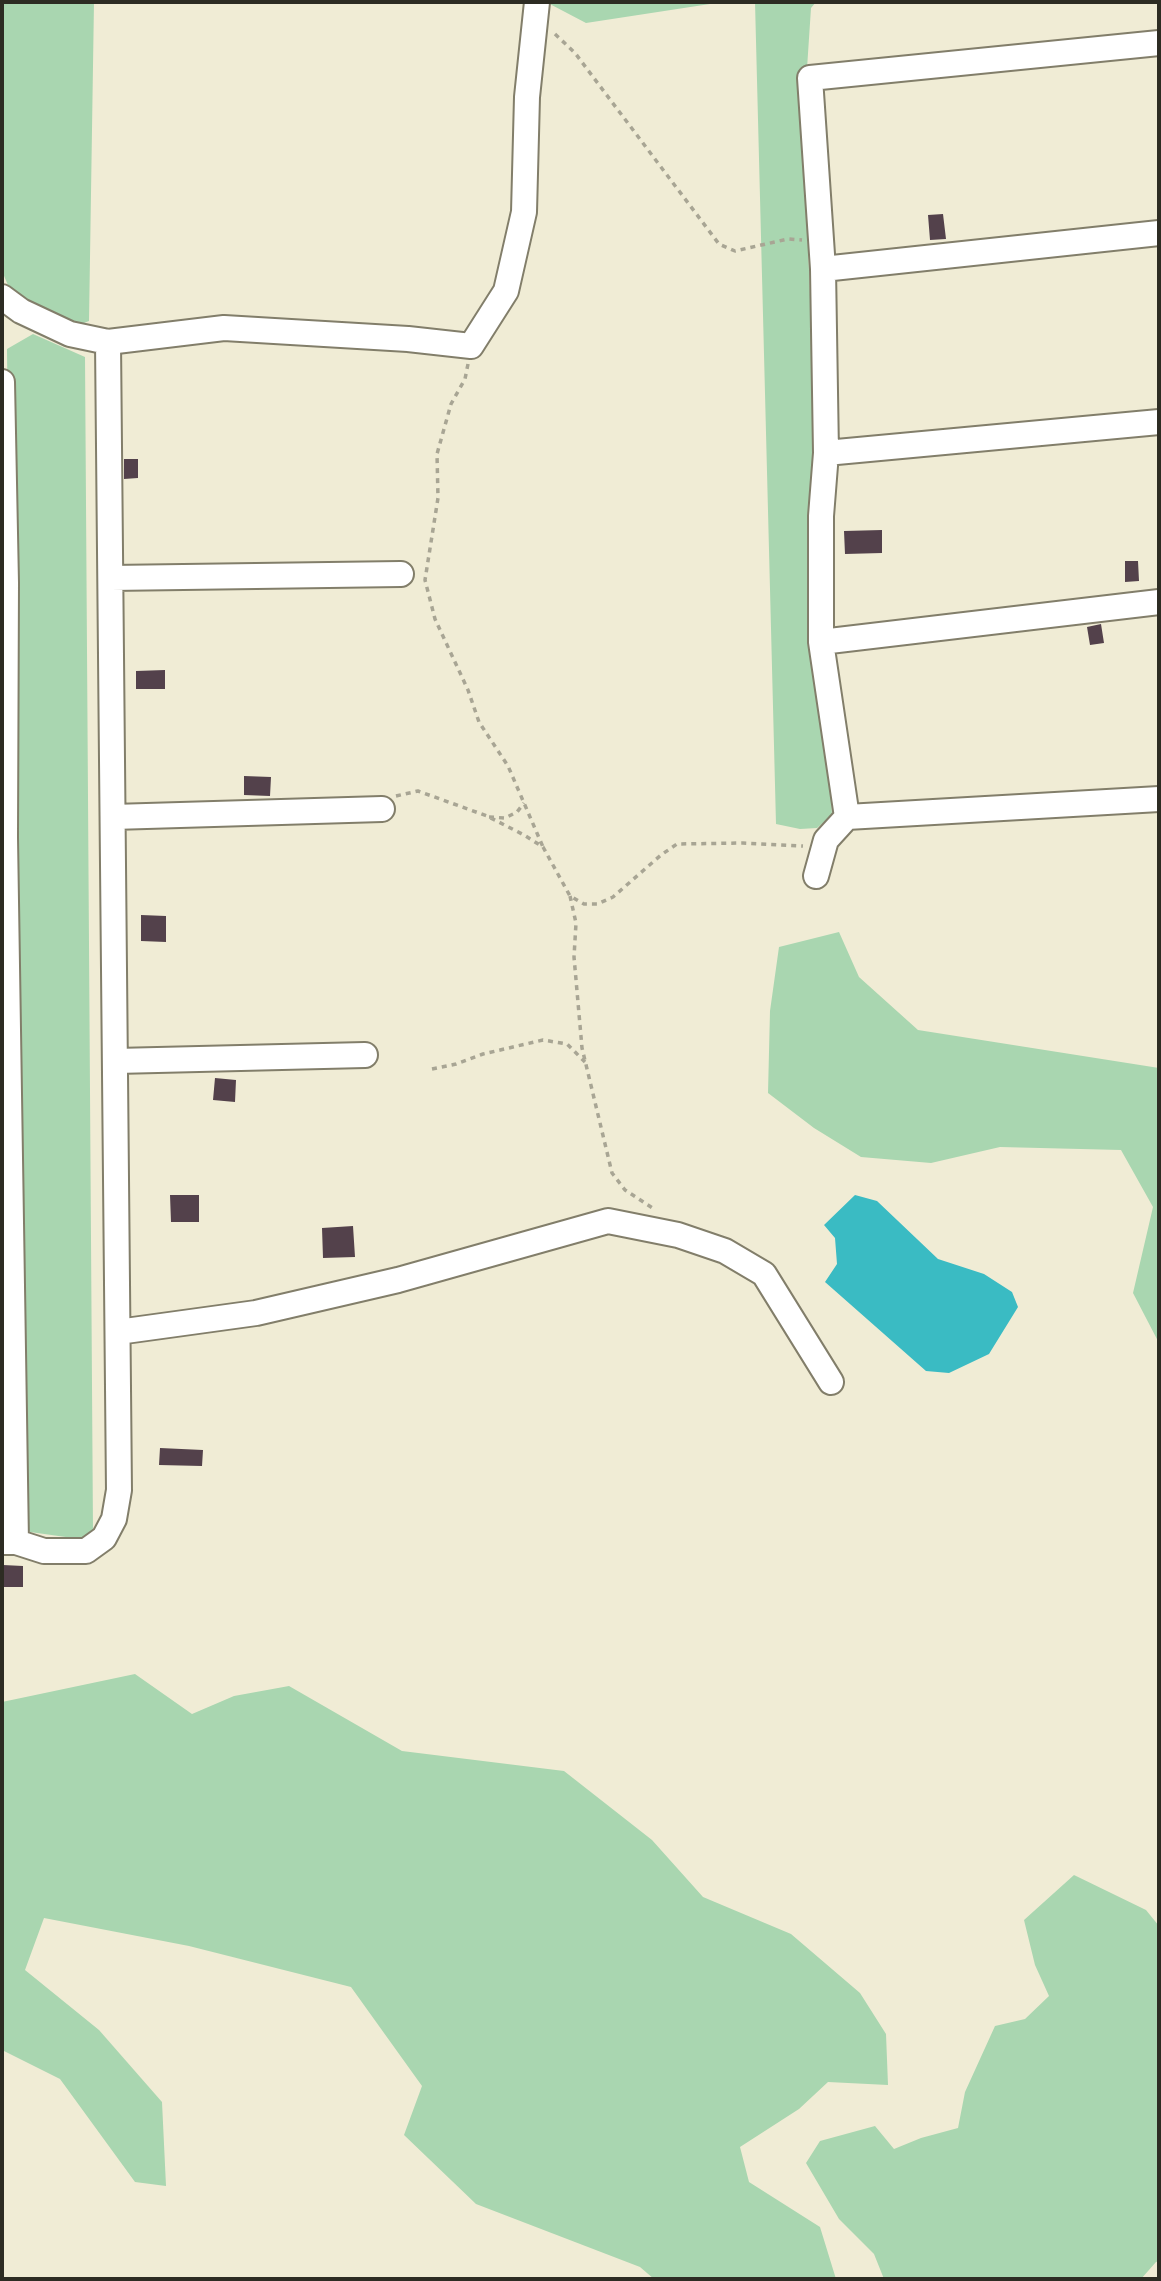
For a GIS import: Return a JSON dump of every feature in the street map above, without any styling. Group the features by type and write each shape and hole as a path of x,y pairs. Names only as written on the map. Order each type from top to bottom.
{"street":[{"path":"2,297 21,311 70,334 108,342 224,328 408,339 471,346 506,291 524,212 527,97 536,9"},
{"path":"847,817 821,642 821,516 826,453 823,269 810,78 1159,43"},
{"path":"823,269 1159,233"},
{"path":"2,382 9,1542 44,1551 86,1551 104,1538 114,1519 119,1490 108,342"},
{"path":"826,453 1159,422"},
{"path":"111,578 401,574"},
{"path":"821,642 1159,602"},
{"path":"816,876 826,840 847,817 1159,799"},
{"path":"113,817 382,808"},
{"path":"116,1060 365,1055"},
{"path":"118,1332 256,1313 398,1280 608,1221 678,1235 725,1251 764,1274 831,1382"}],"path":[{"path":"536,9 575,53 719,244 735,251 788,239 811,241 823,269"},
{"path":"471,346 465,379 451,404 438,454 438,498 425,580 435,619 468,690 479,722 508,766 543,847 570,896 576,923 574,957 583,1048 612,1173 625,1190 650,1205 678,1235"},
{"path":"382,808 389,798 418,791 487,816 543,847"},
{"path":"487,816 505,818 517,812 524,802"},
{"path":"570,896 584,904 597,904 613,897 677,844 802,846 826,840"},
{"path":"432,1069 543,1040 567,1044 586,1063"}],"green space":[{"path":"2,2 94,2 89,321 71,328 15,302 2,271"},
{"path":"546,2 723,2 586,23"},
{"path":"755,2 816,2 811,8 803,129 832,815 817,828 800,829 776,824"},
{"path":"33,334 85,357 93,1531 80,1539 30,1532 19,1510 7,349"},
{"path":"839,932 859,977 918,1030 1159,1068 1159,1343 1133,1293 1153,1207 1121,1150 1000,1147 931,1163 861,1157 814,1128 768,1093 770,1011 779,947"},
{"path":"135,1674 192,1714 234,1696 289,1686 402,1751 564,1771 652,1840 703,1897 791,1934 860,1993 886,2034 888,2085 828,2082 799,2109 740,2147 749,2182 820,2227 836,2279 654,2279 640,2267 476,2204 404,2135 422,2086 351,1987 189,1946 44,1918 25,1970 99,2030 162,2102 166,2186 135,2182 60,2079 2,2050 2,1702"},
{"path":"1074,1875 1146,1910 1159,1926 1159,2261 1141,2279 884,2279 874,2254 839,2219 806,2163 820,2141 875,2126 894,2149 958,2128 965,2092 995,2026 1025,2019 1049,1996 1035,1965 1024,1920"}],"water":[{"path":"855,1195 877,1201 938,1259 984,1274 1012,1292 1018,1307 989,1354 949,1373 926,1371 825,1282 837,1264 835,1238 824,1225"}],"building":[{"path":"943,214 946,239 930,240 928,215"},
{"path":"124,459 138,459 138,478 124,479"},
{"path":"882,530 882,553 845,554 844,531"},
{"path":"1125,561 1138,561 1139,581 1125,582"},
{"path":"1101,624 1104,643 1090,645 1087,627"},
{"path":"165,670 165,689 136,689 136,671"},
{"path":"244,776 271,777 270,796 244,795"},
{"path":"141,915 166,916 166,942 141,941"},
{"path":"215,1078 236,1080 235,1102 213,1100"},
{"path":"170,1195 199,1195 199,1222 171,1222"},
{"path":"353,1226 355,1257 323,1258 322,1228"},
{"path":"160,1448 203,1450 202,1466 159,1465"},
{"path":"3,1565 23,1566 23,1587 2,1587"}]}
